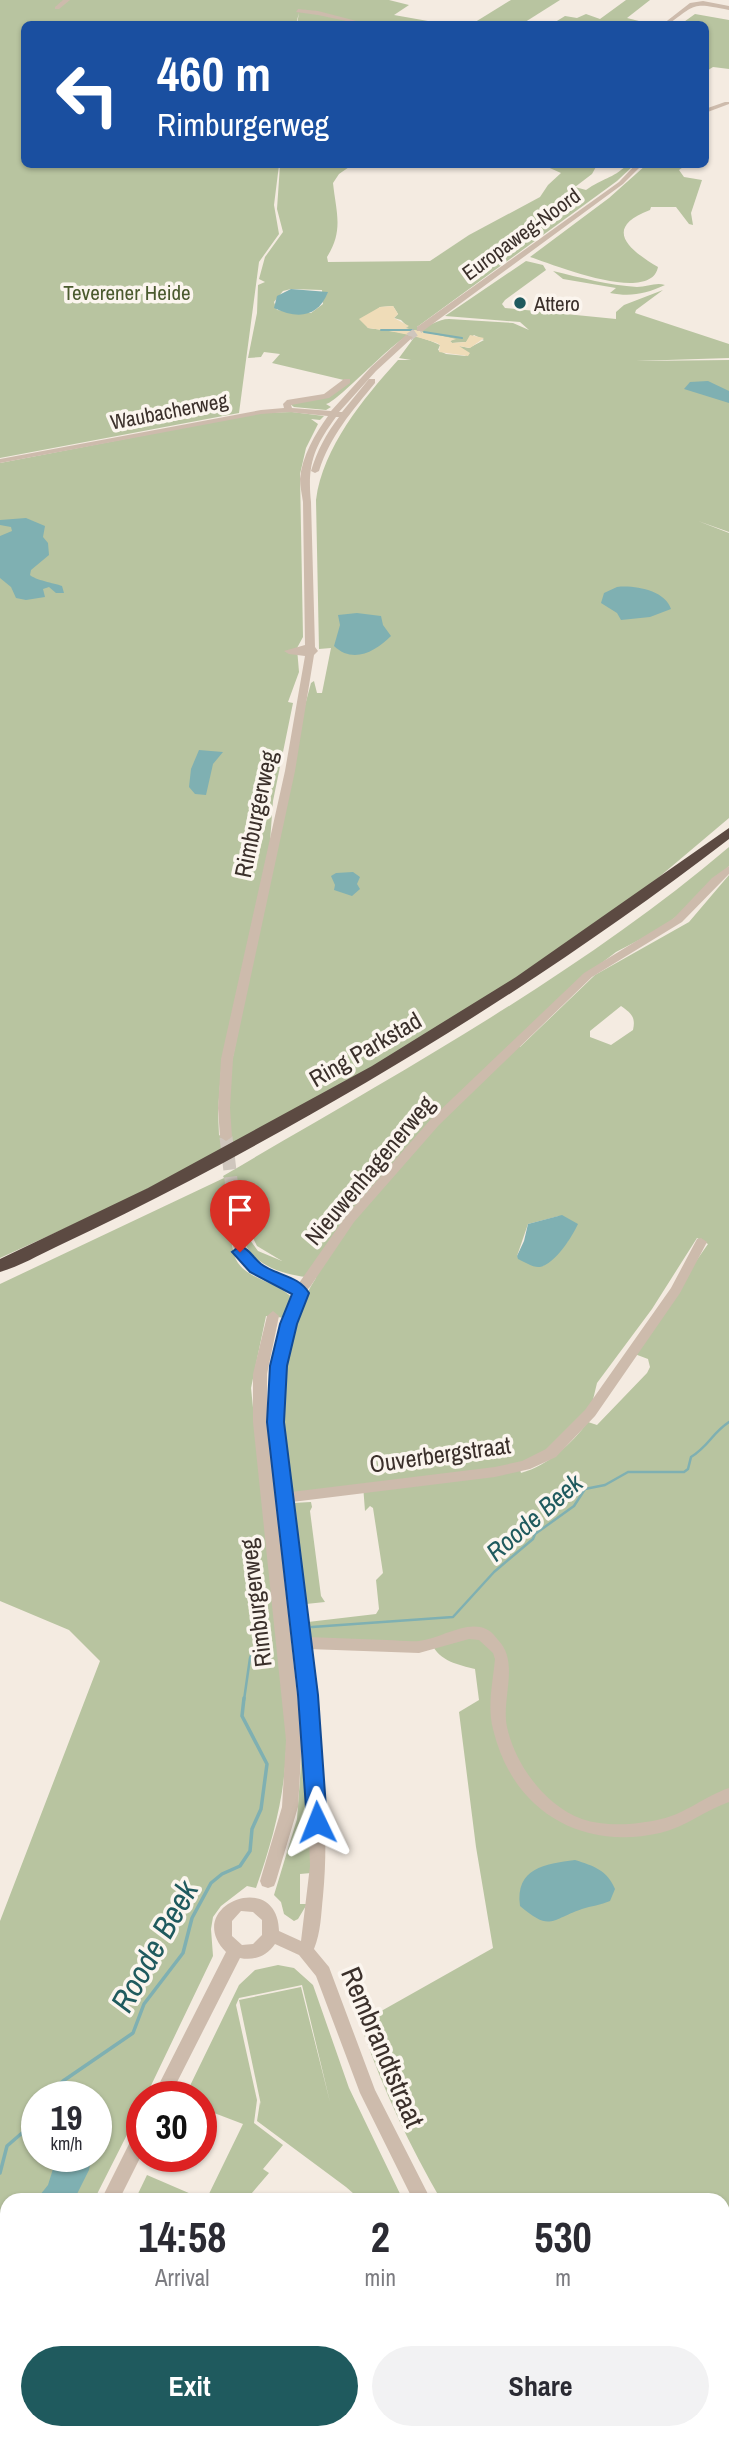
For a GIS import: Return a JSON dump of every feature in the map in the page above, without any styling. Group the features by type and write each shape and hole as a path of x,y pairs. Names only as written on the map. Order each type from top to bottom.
{"highway":[{"name":"Ring Parkstad","path":"1,1273 251,1142 430,1040 599,930 729,832"},
{"name":"Ring Parkstad","path":"1,1273 113,1223 225,1166 444,1043 563,966 638,913 729,842"}],"street":[{"path":"57,8 66,0"},
{"path":"669,21 689,1 702,1 729,8"},
{"path":"298,11 352,21"},
{"path":"709,110 727,103 716,100"},
{"name":"Europaweg-Noord","path":"420,329 621,183 636,168"},
{"path":"334,414 385,357 410,337"},
{"path":"345,415 402,344"},
{"path":"289,410 287,404 290,401 326,396 347,381"},
{"name":"Waubacherweg","path":"0,461 251,413 289,410 345,415"},
{"name":"Rimburgerweg","path":"226,1137 224,1108 228,1059 290,771 310,650 305,480 318,438 334,414"},
{"name":"Rimburgerweg","path":"307,502 321,453 345,415"},
{"path":"290,650 310,650"},
{"name":"Nieuwenhagenerweg","path":"305,1950 312,1937 318,1866 315,1778 276,1422 276,1383 282,1349 300,1296 299,1290 306,1284 350,1219 435,1122 588,975 611,958 676,922 692,909 716,879 729,869"},
{"path":"232,1188 237,1240 242,1256 256,1268 299,1290"},
{"name":"Ouverbergstraat","path":"284,1498 495,1472 525,1465 551,1453 590,1413 676,1290 701,1242"},
{"name":"Rimburgerweg","path":"268,1881 289,1807 294,1740 260,1422 260,1374 273,1317"},
{"path":"302,1643 419,1647 469,1633 483,1634 499,1650 502,1659 499,1726 509,1758 523,1781 558,1812 580,1825 640,1829 662,1826 717,1798 729,1795"},
{"path":"251,1905 263,1909 273,1923 272,1935 257,1949 236,1949 227,1942 221,1927 229,1912 239,1906 251,1905"},
{"name":"Rembrandtstraat","path":"272,1935 305,1950 323,1972 368,2093 418,2193"},
{"path":"169,2081 236,1949"},
{"path":"114,2193 126,2168"}],"green space":[{"name":"Teverener Heide","path":"0,0 389,0 409,5 394,15 428,21 298,21 299,13 297,21 21,21 21,168 279,168 274,205 279,234 259,262 239,413 0,458"},
{"path":"511,0 560,0 527,21 477,21"},
{"path":"626,0 650,0 627,18 639,21 557,21 565,16 577,18 586,14 600,19"},
{"path":"695,14 729,20 729,69 713,67 709,70 709,21 685,21"},
{"path":"280,168 348,168 333,183 337,229 327,257 328,262 430,261 469,235 540,197 561,173 550,168 595,168 592,174 575,187 586,190 623,168 631,168 617,181 417,327 449,319 513,323 529,330 520,322 445,316 526,261 543,265 546,270 505,300 502,304 505,308 616,319 616,312 624,305 663,290 635,313 729,344 729,358 636,361 729,360 729,532 698,521 729,533 729,818 607,921 344,1087 116,1205 0,1258 0,463 260,413 292,412 324,416 320,420 311,419 318,424 306,448 300,474 303,637 297,648 299,672 288,702 293,703 273,801 270,842 221,1071 219,1135 224,1138 229,1076 304,709 311,683 314,681 317,693 322,693 331,648 319,649 316,500 320,480 346,425 371,391 398,360 411,360 399,358 413,339 404,338 396,344 340,395 326,404 331,407 326,410 294,407 290,404 318,399 348,381 272,363 280,354 264,352 261,357 248,358 257,313 258,285 265,282 259,279 265,257 283,232 277,209","holes":["322,290 323,304 311,313 277,310 274,302 283,291","393,306 398,314 394,318 401,320 408,327 404,328 454,339 450,341 452,343 466,342 474,335 484,340 469,348 459,346 466,356 446,354 438,350 440,345 423,338 368,328 365,322 380,307"]},
{"path":"643,168 682,168 679,170 684,177 702,180 691,213 693,225 689,224 676,207 651,207 627,224 625,239 630,246 658,267 651,278 638,282 600,279 530,257 609,198"},
{"path":"553,271 626,286 665,285 651,291 625,295 610,293 616,288 563,279"},
{"path":"729,847 729,866 703,895 662,928 616,952 582,978 516,1047 520,1047 595,975 689,922 729,875 729,2193 437,2193 406,2135 360,2023 493,1948 476,1847 459,1712 479,1700 475,1669 444,1658 432,1644 310,1640 308,1622 376,1614 379,1609 376,1580 383,1573 373,1508 370,1506 365,1511 363,1485 289,1494 283,1410 287,1356 292,1330 316,1278 281,1272 252,1254 242,1233 245,1233 258,1251 282,1261 257,1246 249,1230 242,1230 236,1207 237,1188 228,1190 225,1199 229,1206 234,1256 250,1274 287,1293 293,1299 287,1318 266,1316 251,1388 286,1730 285,1771 279,1811 256,1888 247,1886 221,1906 213,1917 213,1956 153,2081 126,2081 126,2137 112,2164 112,2081 21,2081 21,2172 108,2172 98,2193 0,2193 0,1921 100,1661 69,1630 0,1601 0,1284 224,1178 223,1176 484,1022 610,939","holes":["621,1006 630,1013 633,1030 611,1045 590,1037 590,1031","559,1216 568,1241 543,1266 517,1256 528,1224","697,1238 708,1244 632,1353 648,1359 650,1367 647,1373 597,1425 588,1422 559,1453 541,1465 521,1473 519,1466 539,1457 591,1408 597,1383 652,1309"]},
{"path":"311,1502 321,1596 325,1602 306,1604 293,1503"},
{"path":"302,1751 308,1759 311,1873 300,1874 300,1904 307,1904 294,1921 284,1914 281,1902 274,1895 297,1819"},
{"path":"278,1965 294,1968 313,1985 349,2088 400,2193 353,2193 257,2121 260,2102 261,2105 239,2000 301,1987 330,2102 302,1985 239,1998 236,2005 257,2100 254,2123 283,2145 263,2169 269,2173 252,2193 209,2193 243,2124 217,2114 217,2081 192,2081 239,1985 255,1970"},
{"path":"147,2175 189,2193 138,2193"}],"sand":[{"path":"393,306 398,314 394,318 409,326 405,328 456,339 450,341 452,343 466,342 470,335 484,338 470,348 459,346 470,353 468,356 439,352 440,345 437,343 368,328 359,319 380,307"}],"water":[{"path":"291,289 328,292 319,307 306,314 291,314 274,308 277,296"},
{"path":"708,381 729,391 729,403 684,389 690,382"},
{"path":"26,518 45,526 43,537 48,543 49,555 31,570 30,575 62,586 64,593 56,593 49,587 43,589 45,597 26,600 16,598 11,587 0,578 0,536 12,531 11,527 0,525 0,520"},
{"path":"617,587 640,588 656,593 671,609 650,617 621,620 617,613 601,603 604,593"},
{"path":"357,613 381,616 383,625 391,636 371,651 356,655 334,646 340,625 338,615"},
{"path":"199,750 223,752 213,764 206,795 195,794 189,787 191,769"},
{"path":"353,872 360,877 357,884 360,889 352,896 334,890 331,876"},
{"path":"562,1215 578,1224 557,1256 540,1267 518,1259 528,1224"},
{"path":"575,1860 594,1867 608,1877 615,1889 610,1901 551,1921 538,1919 520,1906 522,1883 534,1870"},
{"path":"52,2172 88,2172 78,2193 42,2193 48,2185"}],"waterway":[{"path":"381,330 413,330"},
{"path":"424,332 462,338"},
{"name":"Roode Beek","path":"312,1627 453,1617 494,1572 533,1539 535,1534 574,1506 585,1489 605,1485 628,1472 684,1472 688,1469 691,1457 729,1422"},
{"name":"Roode Beek","path":"244,1700 250,1658 261,1632"},
{"name":"Roode Beek","path":"63,2081 133,2033 144,2004 183,1953 192,1918 211,1883 222,1874 240,1866 250,1851 252,1829 261,1809 267,1764 242,1716 244,1698"},
{"name":"Roode Beek","path":"0,2173 7,2146 21,2134"}],"tunnel":[{"path":"409,337 420,329"},
{"path":"226,1137 232,1188"}],"place":[{"name":"Attero","path":"520,303"}],"route":[{"path":"240,1252 256,1268 295,1287 300,1293 282,1349 276,1395 276,1422 308,1695 317,1822"}]}
